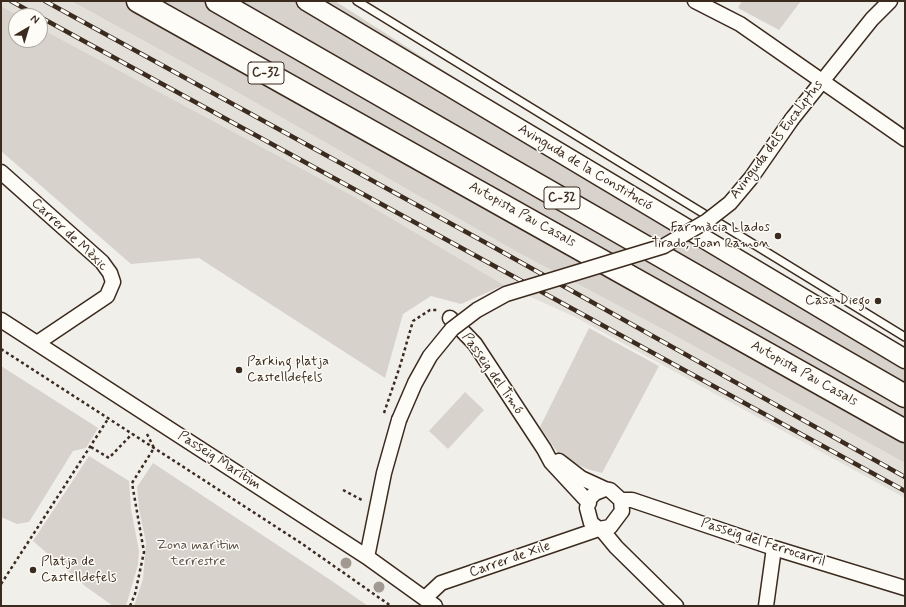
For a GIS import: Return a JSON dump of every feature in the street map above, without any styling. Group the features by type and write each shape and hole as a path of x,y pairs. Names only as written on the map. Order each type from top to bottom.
{"highway":[{"name":"Autopista Pau Casals","path":"138,1 905,431"},
{"name":"C-32","path":"218,1 905,396"}],"street":[{"name":"Avinguda de la Constitució","path":"306,1 905,359"},
{"path":"695,1 740,24 905,139"},
{"name":"Avinguda dels Eucaliptus","path":"367,557 384,473 399,420 415,383 430,356 452,329 477,310 506,294 664,246 707,221 730,203 751,178 821,81 872,18 890,1"},
{"name":"Carrer de Mèxic","path":"1,172 102,262 110,273 113,282 107,296 36,343"},
{"name":"Passeig del Timó","path":"450,318 475,344 551,462 589,503"},
{"name":"Passeig Marítim","path":"1,320 367,557 430,602"},
{"name":"Passeig del Timó","path":"544,449 581,478 605,489"},
{"path":"600,530 610,527 622,511 621,500 610,490 605,489 595,493 589,503 588,517 591,523 600,530 676,606"},
{"name":"Passeig del Ferrocarril","path":"621,500 632,500 774,548 905,588"},
{"name":"Carrer de Xile","path":"430,602 441,583 600,530"},
{"path":"766,606 774,548"}],"lane":[{"name":"Avinguda de la Constitució","path":"357,1 905,337"}],"path":[{"path":"384,413 413,321 430,310 442,309 450,318"},
{"name":"Passeig Marítim","path":"1,349 301,543 391,606"},
{"path":"130,606 135,594 144,552 132,483 154,448 142,423 146,414"},
{"path":"1,584 91,447 108,418"},
{"path":"91,447 109,458 132,434"},
{"path":"342,490 362,500"}],"shaded area":[{"path":"1,1 71,1 230,88 517,252 672,334 905,463 905,498 575,317 504,285 362,201 48,32 48,8 8,8 8,10 1,6"}],"green space":[{"path":"71,1 335,1 563,147 905,351 905,463 672,334 517,252 230,88"},
{"path":"742,1 801,1 779,30 738,8"},
{"path":"1,6 8,10 8,48 48,48 48,32 362,201 504,285 461,304 431,296 403,314 385,378 199,258 131,264 1,151"},
{"path":"589,328 659,366 602,473 587,469 560,456 540,427"},
{"path":"1,366 98,428 86,448 73,451 29,522 17,524 1,517"},
{"path":"465,392 484,410 448,449 429,431"},
{"name":"Zona marìtim terrestre","path":"89,456 129,481 131,509 139,551 138,565 126,606 113,606 85,586 33,541"},
{"name":"Zona marìtim terrestre","path":"153,463 368,606 134,606 143,579 146,543 139,509 137,487"}],"railway":[{"path":"11,1 24,8"},
{"path":"45,1 488,244 905,477"},
{"path":"48,21 905,491"}],"place":[{"name":"Farmàcia Llados Tirado, Joan Ramon","path":"778,236"},
{"name":"Casa Diego","path":"878,301"},
{"name":"Parking platja Castelldefels","path":"239,370"},
{"name":"Platja de Castelldefels","path":"33,570"}]}
